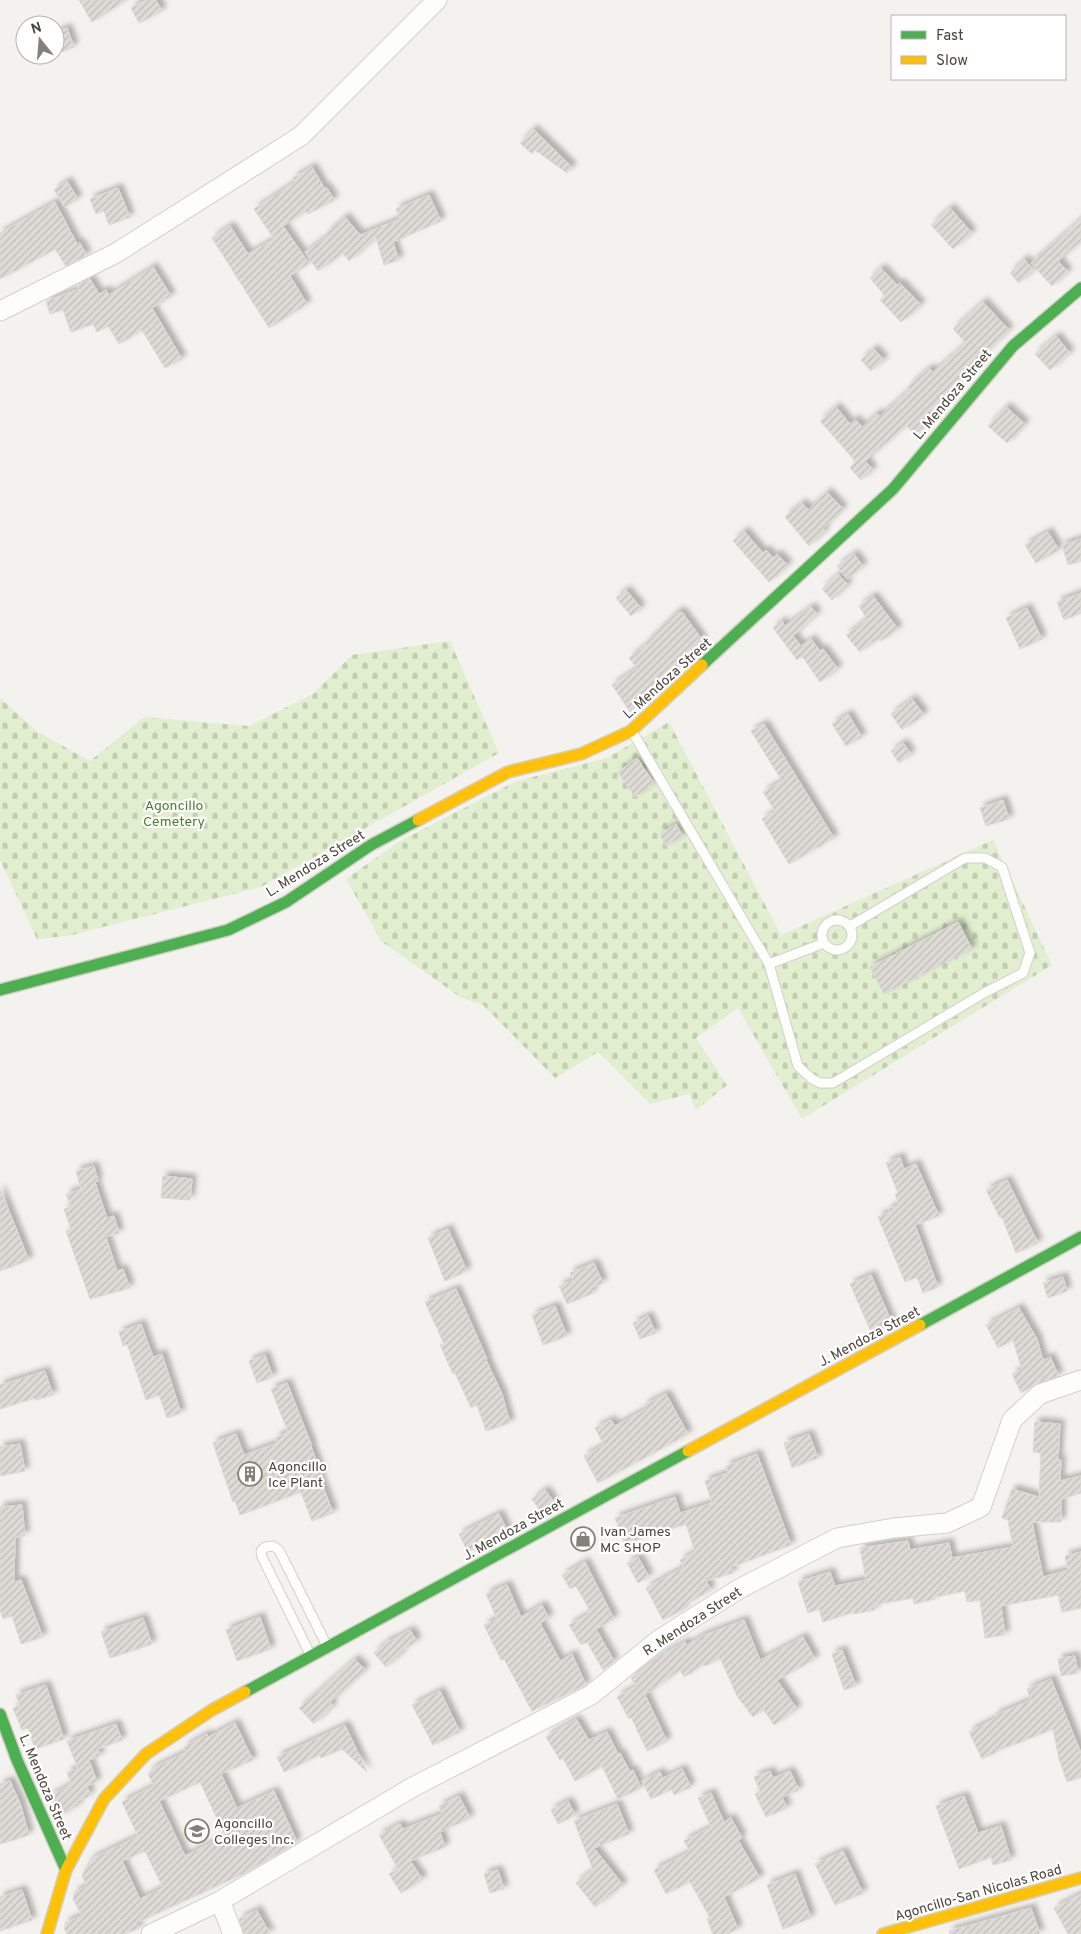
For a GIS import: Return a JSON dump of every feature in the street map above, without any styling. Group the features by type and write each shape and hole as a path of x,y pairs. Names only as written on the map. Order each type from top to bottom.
{"street":[{"path":"0,311 116,253 302,136 437,0"},
{"name":"L. Mendoza Street","path":"0,990 228,930 286,902 371,845 508,772 581,754 631,731 893,490 1012,346 1081,288"},
{"name":"J. Mendoza Street","path":"47,1934 66,1870 104,1799 146,1754 212,1710 1081,1237"},
{"name":"R. Mendoza Street","path":"151,1934 220,1901 414,1787 591,1695 660,1639 739,1589 836,1538 894,1528 947,1523 981,1507 1012,1420 1040,1394 1081,1380"},
{"name":"L. Mendoza Street","path":"0,1714 17,1760 66,1870"},
{"name":"Agoncillo-San Nicolas Road","path":"883,1934 1081,1878"},
{"path":"220,1901 233,1934"}],"lane":[{"path":"631,731 769,964 798,1066 812,1079 820,1083 833,1083 984,993 1023,973 1030,953 1002,868 984,858 966,858 850,926"},
{"path":"833,920 843,920 850,926 853,936 849,945 841,950 831,949 824,943 821,934 825,925 833,920"},
{"path":"769,964 824,943"},
{"path":"311,1656 262,1557 261,1551 265,1547 273,1546 279,1550 328,1647"}],"green space":[{"name":"Agoncillo Cemetery","path":"450,641 499,753 261,887 68,936 37,939 0,860 0,698 38,732 90,761 144,717 249,726 313,694 352,655"},
{"path":"669,722 781,935 993,840 1052,965 802,1119 738,1008 696,1038 727,1085 696,1110 689,1094 650,1104 598,1052 555,1078 483,1005 460,997 381,941 346,879 400,841 517,781 607,758"}],"building":[{"path":"79,0 126,0 92,22"},
{"path":"147,0 156,0 162,11 139,23 131,8"},
{"path":"67,28 74,47 65,51 65,29"},
{"path":"533,129 572,167 567,173 535,150 532,154 520,143"},
{"path":"312,167 334,200 308,214 306,211 283,226 309,263 290,276 307,304 269,328 212,238 230,226 248,254 274,239 254,209 295,182 293,178"},
{"path":"67,181 78,199 65,207 54,190"},
{"path":"118,188 130,217 109,225 104,211 96,214 90,199"},
{"path":"429,195 441,221 393,242 399,260 384,265 376,238 349,261 343,253 318,271 305,252 328,236 326,234 345,217 360,235 400,219 396,209"},
{"path":"55,202 77,244 79,242 87,255 66,266 55,249 0,279 0,233"},
{"path":"950,208 972,233 953,249 931,225"},
{"path":"1081,219 1081,241 1058,261 1068,272 1052,286 1031,263"},
{"path":"1024,259 1034,270 1019,283 1010,273"},
{"path":"153,267 171,296 152,308 182,359 165,368 142,330 119,344 108,326 97,332 93,324 71,332 63,310 50,314 46,301 79,289 77,285 90,279 99,294 106,290 109,295"},
{"path":"881,268 897,285 900,283 921,305 901,322 880,300 885,296 870,278"},
{"path":"983,302 1009,330 966,371 968,373 951,391 924,415 930,421 915,435 906,425 865,461 873,470 861,480 850,468 856,462 820,421 836,407 850,424 855,419 862,427 877,413 880,416 910,389 908,387 929,368 933,372 966,343 953,329"},
{"path":"1056,336 1070,353 1050,370 1035,354"},
{"path":"874,349 884,360 871,371 861,360"},
{"path":"1006,407 1025,424 1007,443 988,426"},
{"path":"827,492 843,509 823,528 825,531 809,546 785,517 802,503 808,510"},
{"path":"744,531 763,553 766,550 773,558 777,554 788,565 769,582 733,541"},
{"path":"1048,532 1059,550 1036,563 1025,545"},
{"path":"1081,539 1081,561 1068,565 1062,545"},
{"path":"854,554 863,566 847,579 837,566"},
{"path":"838,574 848,585 832,600 822,589"},
{"path":"626,590 641,608 631,616 616,598"},
{"path":"1081,593 1081,613 1064,620 1057,602"},
{"path":"873,596 898,629 881,641 879,638 860,652 846,635 867,619 859,606"},
{"path":"811,607 817,614 793,636 801,646 811,639 820,651 823,649 838,669 820,682 802,656 797,660 773,628 782,621 785,626"},
{"path":"1027,608 1042,639 1020,649 1006,618"},
{"path":"678,611 682,612 703,641 675,660 679,666 669,676 642,694 645,698 630,712 612,685 637,668 629,658 646,645"},
{"path":"912,699 924,715 902,730 891,714"},
{"path":"848,714 862,737 846,746 832,724"},
{"path":"764,724 834,838 789,864 762,819 775,811 763,792 782,781 751,731"},
{"path":"903,743 911,754 899,763 891,751"},
{"path":"637,758 654,783 635,797 618,772"},
{"path":"1003,800 1009,819 986,826 980,808"},
{"path":"676,824 683,836 666,846 660,834"},
{"path":"958,922 972,949 884,994 870,967"},
{"path":"900,1157 904,1169 916,1164 939,1216 915,1225 938,1287 923,1293 917,1277 905,1282 878,1217 889,1212 888,1209 899,1205 895,1194 898,1193 886,1163"},
{"path":"94,1166 98,1181 95,1182 107,1218 114,1216 119,1233 106,1237 117,1271 123,1269 130,1288 90,1299 66,1231 71,1229 64,1209 71,1207 66,1194 81,1189 76,1171"},
{"path":"163,1176 192,1179 190,1200 161,1198"},
{"path":"1007,1180 1038,1243 1016,1253 1002,1217 1000,1218 986,1190"},
{"path":"0,1189 29,1260 0,1271"},
{"path":"448,1229 467,1271 445,1281 428,1238"},
{"path":"594,1263 603,1283 591,1288 593,1293 567,1304 559,1286 573,1280 570,1273"},
{"path":"871,1275 892,1323 872,1334 850,1284"},
{"path":"1063,1277 1067,1291 1048,1298 1043,1283"},
{"path":"456,1289 502,1394 510,1423 486,1431 477,1405 471,1408 455,1373 453,1374 440,1345 444,1344 425,1302"},
{"path":"555,1306 567,1336 543,1345 532,1315"},
{"path":"1019,1308 1037,1339 1043,1360 1050,1357 1059,1376 1036,1384 1021,1393 1012,1374 1022,1370 1013,1340 998,1348 986,1325"},
{"path":"648,1316 656,1333 640,1339 633,1323"},
{"path":"141,1324 153,1357 162,1354 181,1413 167,1418 159,1395 146,1400 127,1344 123,1346 119,1332"},
{"path":"265,1355 273,1377 257,1383 249,1361"},
{"path":"45,1371 53,1395 35,1400 35,1398 0,1409 0,1385"},
{"path":"287,1383 312,1446 322,1475 319,1476 333,1513 312,1521 301,1492 240,1515 235,1501 233,1502 213,1443 236,1434 244,1455 277,1443 275,1438 288,1432 271,1389"},
{"path":"666,1394 688,1434 598,1483 584,1456 604,1445 595,1428 611,1420 615,1426 646,1409 644,1405"},
{"path":"1035,1422 1060,1424 1058,1460 1061,1460 1060,1481 1081,1476 1081,1493 1061,1499 1061,1522 1032,1522 1043,1577 1068,1570 1065,1556 1081,1552 1081,1608 1062,1612 1058,1595 1001,1606 1005,1635 985,1638 980,1600 967,1602 965,1591 935,1597 935,1599 914,1604 913,1598 874,1605 875,1610 854,1614 854,1612 823,1622 819,1609 808,1613 798,1582 830,1572 835,1586 866,1580 860,1548 908,1541 910,1550 949,1543 952,1558 1013,1547 1008,1520 1002,1518 1012,1489 1039,1497 1041,1453 1033,1452"},
{"path":"809,1434 818,1458 792,1468 784,1443"},
{"path":"20,1444 25,1471 0,1476 0,1447"},
{"path":"757,1454 791,1545 731,1567 733,1573 706,1581 711,1590 683,1606 684,1609 663,1620 646,1588 684,1567 680,1560 695,1552 686,1524 625,1544 615,1518 675,1497 680,1513 712,1503 705,1481 728,1473 726,1466"},
{"path":"545,1490 554,1502 541,1512 532,1499"},
{"path":"22,1505 25,1536 15,1537 14,1582 21,1580 43,1637 21,1644 12,1616 3,1619 0,1609 0,1507"},
{"path":"499,1514 508,1532 468,1552 459,1534"},
{"path":"638,1557 649,1577 638,1583 627,1563"},
{"path":"585,1562 614,1619 596,1629 614,1661 603,1670 587,1642 581,1645 569,1625 589,1614 587,1610 589,1609 576,1586 570,1589 562,1575"},
{"path":"507,1585 521,1617 542,1605 549,1618 540,1623 560,1661 572,1654 586,1685 532,1711 504,1659 501,1660 484,1625 497,1619 486,1594"},
{"path":"260,1617 271,1649 237,1661 226,1630"},
{"path":"143,1618 152,1644 110,1658 101,1632"},
{"path":"744,1620 760,1660 803,1637 815,1659 777,1680 797,1709 774,1725 763,1709 753,1717 737,1696 720,1658 706,1666 704,1664 684,1677 680,1670 645,1695 667,1741 647,1751 631,1717 629,1719 617,1697 636,1686 631,1678 665,1653 685,1642 687,1645 702,1636"},
{"path":"410,1630 417,1641 400,1652 401,1654 386,1667 374,1653 389,1640"},
{"path":"842,1650 856,1686 844,1690 832,1654"},
{"path":"1075,1656 1078,1673 1061,1676 1058,1659"},
{"path":"355,1659 365,1670 330,1702 333,1706 314,1724 299,1708"},
{"path":"1051,1679 1081,1753 1081,1777 1067,1782 1059,1759 1053,1729 1008,1746 982,1759 969,1732 996,1718 995,1715 1031,1700 1027,1689"},
{"path":"46,1685 64,1739 35,1749 28,1728 22,1730 13,1708 20,1706 16,1695"},
{"path":"440,1691 460,1732 433,1745 412,1705"},
{"path":"576,1719 589,1740 607,1732 630,1772 633,1770 641,1788 618,1799 602,1766 575,1781 563,1758 560,1760 546,1737"},
{"path":"235,1723 253,1760 221,1774 237,1808 274,1791 297,1842 245,1873 136,1923 139,1928 125,1934 67,1934 64,1928 66,1922 82,1916 73,1899 75,1892 87,1886 82,1876 91,1859 138,1836 122,1802 154,1786 148,1774 153,1768 186,1752 184,1747 207,1734 208,1737","holes":["200,1782 225,1836 185,1856 159,1801","145,1851 163,1888 140,1899 122,1861"]},
{"path":"116,1724 122,1740 98,1749 100,1756 89,1760 97,1782 87,1786 90,1793 88,1797 77,1801 79,1805 60,1816 50,1796 71,1784 67,1772 78,1769 67,1741"},
{"path":"345,1725 367,1772 342,1749 321,1758 319,1755 284,1772 277,1757"},
{"path":"682,1769 691,1787 674,1795 672,1789 651,1799 642,1781 660,1772 663,1778"},
{"path":"770,1771 773,1778 790,1771 799,1790 782,1797 787,1808 766,1817 755,1794 760,1791 754,1777"},
{"path":"10,1781 20,1803 29,1835 0,1844 0,1784"},
{"path":"711,1793 724,1822 731,1818 742,1838 738,1840 760,1878 724,1897 738,1929 727,1934 713,1934 707,1919 710,1918 690,1882 666,1894 654,1870 690,1852 684,1841 711,1827 698,1798"},
{"path":"459,1796 470,1818 440,1832 445,1847 410,1861 423,1879 401,1893 389,1874 398,1869 379,1835 400,1824 403,1829 442,1814 439,1806"},
{"path":"964,1796 978,1833 1001,1826 1011,1860 993,1865 991,1857 959,1869 936,1806"},
{"path":"568,1801 575,1815 558,1824 551,1810"},
{"path":"617,1804 629,1834 594,1848 623,1885 595,1907 576,1883 593,1870 574,1821"},
{"path":"843,1851 863,1893 835,1905 815,1864"},
{"path":"498,1870 504,1889 490,1893 484,1874"},
{"path":"795,1874 811,1918 783,1929 767,1885"},
{"path":"22,1890 32,1920 0,1931 0,1897"},
{"path":"1081,1894 1081,1934 1068,1934 1054,1908"},
{"path":"1031,1908 1040,1934 950,1934 949,1931"},
{"path":"257,1910 270,1934 244,1934 239,1919"}],"traffic: fast":[{"path":"702,665 893,489 1013,346 1081,288"},
{"path":"0,990 228,930 286,902 371,845 418,820"},
{"path":"920,1325 1081,1237"},
{"path":"245,1692 688,1451"},
{"path":"0,1714 17,1760 66,1870"}],"traffic: slow":[{"path":"418,820 508,772 581,754 631,731 702,665"},
{"path":"688,1451 920,1325"},
{"path":"47,1934 66,1870 104,1799 146,1754 212,1710 245,1692"},
{"path":"883,1934 1081,1878"}],"place":[{"name":"Agoncillo Ice Plant","path":"250,1474"},
{"name":"Ivan James MC SHOP","path":"583,1539"},
{"name":"Agoncillo Colleges Inc.","path":"197,1831"}]}
